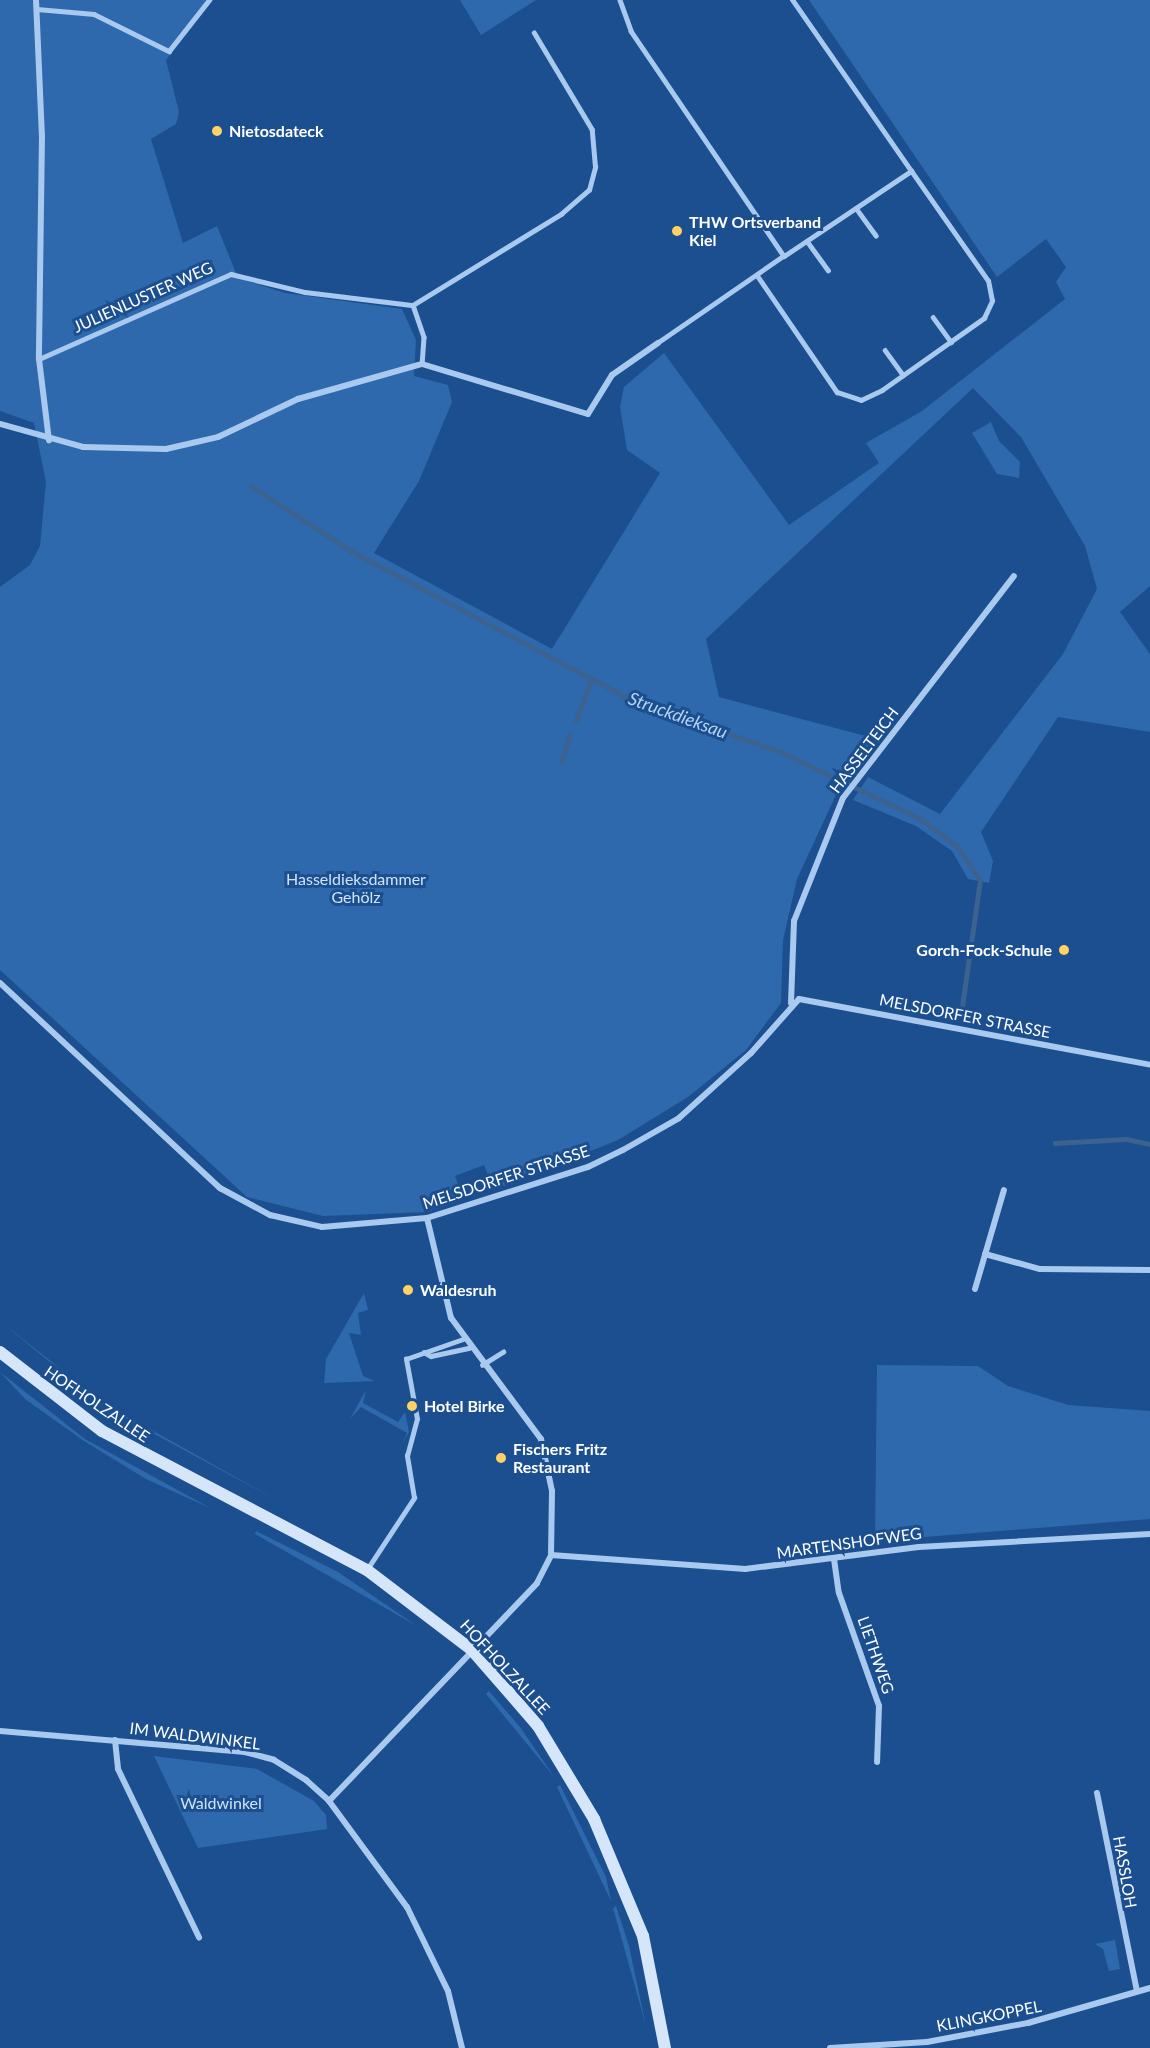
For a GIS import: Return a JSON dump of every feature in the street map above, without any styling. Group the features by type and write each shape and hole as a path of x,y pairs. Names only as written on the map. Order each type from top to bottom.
{"street":[{"path":"36,0 39,359 49,440"},
{"path":"0,424 49,440 137,450 198,444 298,399 422,364 588,414 608,379 658,343"},
{"name":"HASSELTEICH","path":"791,1003 794,921 843,798 1014,576"},
{"name":"MELSDORFER STRASSE","path":"0,983 199,1170 244,1203 322,1227 427,1218 588,1167 656,1133 751,1053 791,1003 807,998 1150,1065"},
{"path":"975,1289 1004,1190"},
{"path":"329,1801 537,1583 551,1556 552,1491 541,1439 527,1413 482,1365 463,1340 444,1300 427,1218"},
{"path":"985,1254 1040,1269 1150,1270"},
{"name":"HOFHOLZALLEE","path":"0,1352 60,1402 140,1454 367,1570 472,1650 538,1726 594,1819 646,1946 665,2048"},
{"name":"MARTENSHOFWEG","path":"551,1556 745,1569 919,1547 1150,1534"},
{"name":"LIETHWEG","path":"834,1559 839,1593 879,1706 877,1762"},
{"name":"IM WALDWINKEL","path":"0,1731 115,1740 261,1756 291,1770 329,1801 421,1931 448,1991 462,2048"},
{"name":"IM WALDWINKEL","path":"115,1740 118,1769 200,1937"},
{"name":"HASSLOH","path":"1097,1793 1137,1991"},
{"name":"KLINGKOPPEL","path":"830,2048 927,2042 994,2029 1150,1988"}],"lane":[{"path":"37,9 94,14 169,51 209,0"},
{"path":"620,0 631,31 784,256"},
{"path":"757,274 826,380 845,397 867,399 984,318 991,291 792,0"},
{"path":"422,364 424,337 413,305 561,214 589,190 595,166 592,130 534,33"},
{"path":"658,343 911,171"},
{"path":"856,208 876,236"},
{"path":"807,241 828,270"},
{"name":"JULIENLUSTER WEG","path":"39,359 231,274 305,292 413,305"},
{"path":"933,317 951,342"},
{"path":"885,350 903,375"},
{"path":"367,1570 414,1498 407,1456 417,1419 405,1362 424,1352 463,1340"},
{"path":"424,1352 431,1356 469,1348"},
{"path":"482,1365 503,1352"}],"green space":[{"name":"Hasseldieksdammer Gehölz","path":"0,0 213,0 166,60 179,112 176,124 151,139 183,243 217,226 238,278 285,293 402,309 416,340 414,376 448,385 452,402 419,481 374,553 552,649 660,473 627,450 620,407 624,387 664,353 789,525 879,463 866,443 922,411 1065,299 1056,282 1066,267 1046,239 997,277 809,0 1150,0 1150,586 1120,612 1150,654 1150,732 1058,717 981,832 993,861 989,883 968,879 952,851 916,826 853,800 868,777 940,814 1063,654 1097,589 1085,546 1021,437 973,388 706,639 719,697 873,738 835,797 797,879 783,940 781,1003 746,1050 688,1097 618,1140 494,1190 484,1165 455,1176 464,1200 427,1212 323,1216 247,1197 0,970 0,587 30,565 40,546 46,482 34,423 0,411"},
{"path":"460,0 536,0 481,35"},
{"path":"991,422 999,441 1020,462 1019,478 997,474 972,433"},
{"path":"364,1293 368,1310 358,1313 361,1335 349,1333 363,1376 375,1381 324,1383 326,1359"},
{"path":"0,1321 105,1404 282,1503 103,1406"},
{"path":"877,1365 978,1366 1008,1386 1068,1405 1150,1411 1150,1519 875,1541"},
{"path":"0,1372 85,1439 212,1509 146,1479 84,1441 25,1399"},
{"path":"366,1390 363,1403 398,1422 405,1412 409,1432 402,1445 407,1433 361,1407 350,1419"},
{"path":"256,1531 338,1572 417,1626 255,1534"},
{"path":"489,1691 520,1727 555,1778 486,1694"},
{"name":"Waldwinkel","path":"154,1756 257,1769 314,1801 326,1815 327,1829 198,1848"},
{"path":"560,1785 606,1877 611,1901 557,1787"},
{"path":"616,1906 629,1946 646,2026 613,1908"},
{"path":"1115,1940 1120,1969 1109,1971 1103,1949 1095,1944"}],"waterway":[{"name":"Struckdieksau","path":"251,486 351,551 631,700 781,752 921,819 957,846 980,880 961,1013"},
{"path":"576,720 591,680"},
{"path":"561,762 570,735"},
{"name":"Struckdieksau","path":"1055,1143 1126,1139 1150,1144"}],"place":[{"name":"Nietosdateck","path":"217,131"},
{"name":"THW Ortsverband Kiel","path":"677,231"},
{"name":"Gorch-Fock-Schule","path":"1064,950"},
{"name":"Waldesruh","path":"408,1290"},
{"name":"Hotel Birke","path":"412,1406"},
{"name":"Fischers Fritz Restaurant","path":"501,1458"}]}
